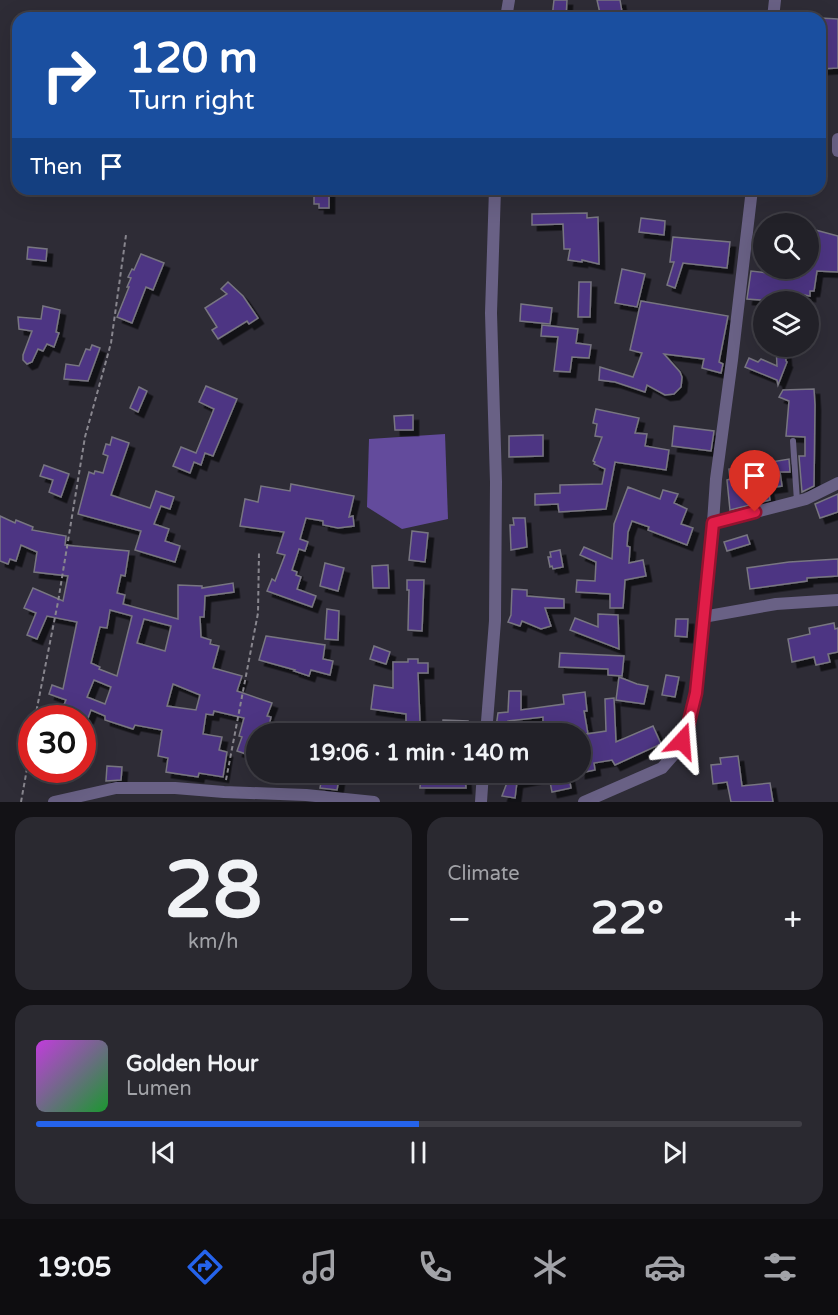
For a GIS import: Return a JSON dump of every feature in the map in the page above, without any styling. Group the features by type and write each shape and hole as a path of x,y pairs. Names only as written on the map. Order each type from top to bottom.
{"street":[{"path":"838,139 838,151"},
{"path":"487,723 495,621 496,482 491,313 495,195"},
{"path":"584,802 662,768 676,752 687,730 696,693 716,479 751,195"},
{"path":"713,523 806,499 838,483"},
{"path":"703,617 776,604 838,600"},
{"path":"481,802 482,783"},
{"path":"54,802 116,788 175,788 306,795 374,802"}],"lane":[{"path":"793,441 797,501"}],"path":[{"path":"37,705 85,437 111,343 126,235"},
{"path":"224,792 258,613 259,552"},
{"path":"21,802 24,783"}],"shaded area":[{"path":"445,434 448,519 402,529 367,507 369,439"}],"building":[{"path":"554,0 567,0 566,12 553,12"},
{"path":"597,0 620,0 622,12 600,12"},
{"path":"826,18 838,19 838,68 826,69"},
{"path":"314,195 329,195 329,208 319,208 319,204 314,204"},
{"path":"587,213 587,218 598,217 599,264 568,260 570,249 564,249 563,224 532,225 532,214"},
{"path":"641,218 665,221 664,235 639,232"},
{"path":"819,231 838,236 838,272 819,271"},
{"path":"673,237 730,242 727,268 683,263 675,288 667,285 674,262 670,262"},
{"path":"28,247 47,249 46,261 27,259"},
{"path":"141,254 164,263 153,290 146,287 132,323 117,317 129,287 127,287 131,278 128,277"},
{"path":"622,269 645,274 637,307 615,303"},
{"path":"751,271 753,271 753,279 816,279 814,291 753,291 753,299 747,299"},
{"path":"228,282 243,296 258,318 249,324 247,321 218,339 212,330 217,327 205,308 227,294 221,289"},
{"path":"579,282 591,282 590,317 578,317"},
{"path":"641,301 728,316 719,362 723,364 721,373 702,368 704,359 664,354 682,377 681,387 674,394 665,395 647,385 645,392 615,382 599,380 600,367 633,377 642,353 630,350"},
{"path":"521,304 552,308 550,324 520,321"},
{"path":"43,306 60,310 56,332 59,333 54,347 47,344 43,351 38,349 32,362 27,364 23,360 23,355 32,331 19,329 18,317 41,319"},
{"path":"542,325 578,329 576,343 591,345 589,358 572,357 570,372 554,371 558,337 541,336"},
{"path":"92,345 100,348 88,381 64,379 66,364 79,366 86,349 90,350"},
{"path":"777,357 786,357 787,362 778,385 777,380 745,367 749,358 758,362 761,359 777,366"},
{"path":"206,386 237,399 213,456 205,453 201,465 194,462 190,473 173,466 181,447 196,453 214,409 199,402"},
{"path":"139,387 147,391 138,412 130,408"},
{"path":"814,389 814,486 802,492 799,456 805,456 805,437 786,436 789,401 779,397 783,390"},
{"path":"596,409 639,418 635,433 647,434 645,446 669,450 666,470 615,462 606,509 559,512 558,504 535,505 535,494 560,493 560,485 602,484 605,469 594,464 593,461 602,437 595,436 597,424 593,423"},
{"path":"413,415 413,430 395,430 394,416"},
{"path":"674,426 714,431 711,451 672,446"},
{"path":"543,435 543,456 509,457 509,436"},
{"path":"112,437 129,443 111,495 150,508 156,491 174,497 170,509 161,506 154,524 169,529 165,541 180,546 175,562 135,550 141,531 78,514 89,472 103,473 108,456 103,454 106,444 110,445"},
{"path":"789,459 790,472 780,472 782,486 768,488 770,500 730,510 727,480 730,479 729,469"},
{"path":"44,465 69,474 61,497 49,492 53,480 40,476"},
{"path":"291,484 354,496 349,517 353,516 354,526 338,528 323,525 323,521 306,518 300,539 308,542 305,551 299,549 292,570 301,577 297,589 316,596 312,607 267,591 272,579 275,581 285,555 277,553 284,532 240,526 245,499 258,502 261,486 290,491"},
{"path":"628,487 660,499 663,490 678,494 674,503 687,509 681,524 693,528 687,545 648,530 649,527 632,521 627,546 630,547 629,563 643,560 646,576 625,580 623,608 610,608 610,594 576,592 577,580 595,581 596,562 580,555 584,547 612,559 614,524"},
{"path":"838,494 838,512 820,518 815,504"},
{"path":"0,516 15,523 16,520 33,527 32,530 66,536 65,545 129,551 125,576 121,575 117,593 125,595 123,604 178,619 178,585 202,586 202,588 233,583 234,592 205,596 204,617 200,617 201,637 211,640 210,644 219,646 213,668 242,676 237,691 272,703 267,716 271,717 270,723 246,723 246,754 237,751 242,737 239,736 244,718 214,711 213,715 206,714 203,734 222,737 219,750 227,752 223,777 199,773 198,777 166,772 168,758 158,756 162,730 135,725 133,729 105,720 105,716 96,712 96,705 64,705 66,700 49,694 52,685 63,689 77,622 47,616 37,639 27,635 36,613 24,608 33,588 63,601 68,576 34,572 37,552 21,545 16,561 10,559 8,564 0,561","holes":["110,610 132,616 117,676 91,663 100,627 107,628","144,619 171,626 165,651 137,643","94,680 111,687 105,704 87,697","173,684 200,695 196,710 167,706"]},
{"path":"513,518 525,518 527,547 511,550 510,525 514,525"},
{"path":"412,531 428,533 425,562 409,560"},
{"path":"747,535 750,544 727,551 724,542"},
{"path":"560,550 563,567 553,569 552,566 550,567 548,557 551,557 550,552"},
{"path":"838,559 838,576 807,578 807,581 750,589 747,568 789,562"},
{"path":"325,563 344,568 338,591 320,586"},
{"path":"388,565 389,588 373,588 372,566"},
{"path":"407,580 424,580 422,631 408,630"},
{"path":"512,589 527,590 527,596 564,599 564,608 545,608 551,626 541,629 522,621 520,626 508,622 511,615"},
{"path":"327,609 339,611 338,640 325,639"},
{"path":"598,614 618,615 619,649 570,630 575,618 598,627"},
{"path":"676,619 688,619 687,637 675,636"},
{"path":"834,623 835,629 838,628 838,652 828,654 830,662 816,665 814,657 792,662 788,639 810,634 809,628"},
{"path":"266,636 325,645 323,659 333,661 330,675 311,670 309,676 259,660"},
{"path":"374,646 390,652 386,664 370,659"},
{"path":"560,653 624,656 622,676 608,675 608,669 559,667"},
{"path":"408,659 418,659 418,663 428,663 428,673 418,673 420,722 406,722 406,714 371,709 374,685 393,688 393,662 408,662"},
{"path":"666,675 679,677 675,697 662,695"},
{"path":"619,677 648,686 644,704 616,700"},
{"path":"509,691 521,691 521,710 564,704 563,695 585,692 586,723 543,723 543,717 497,723 498,713 508,712"},
{"path":"614,698 616,742 653,726 661,744 615,765 612,760 594,763 595,770 591,771 591,733 606,731 605,699"},
{"path":"443,720 468,721 468,723 443,723"},
{"path":"738,756 742,786 770,783 773,802 731,802 727,782 713,784 711,765 721,764 720,758"},
{"path":"107,766 122,767 121,780 106,781"},
{"path":"321,783 338,783 337,790 320,788"},
{"path":"420,783 466,783 466,788 420,788"},
{"path":"507,783 517,783 515,798 502,796"},
{"path":"550,783 570,783 571,788 552,792"}],"route":[{"path":"682,741 696,693 713,523 755,512"}]}
